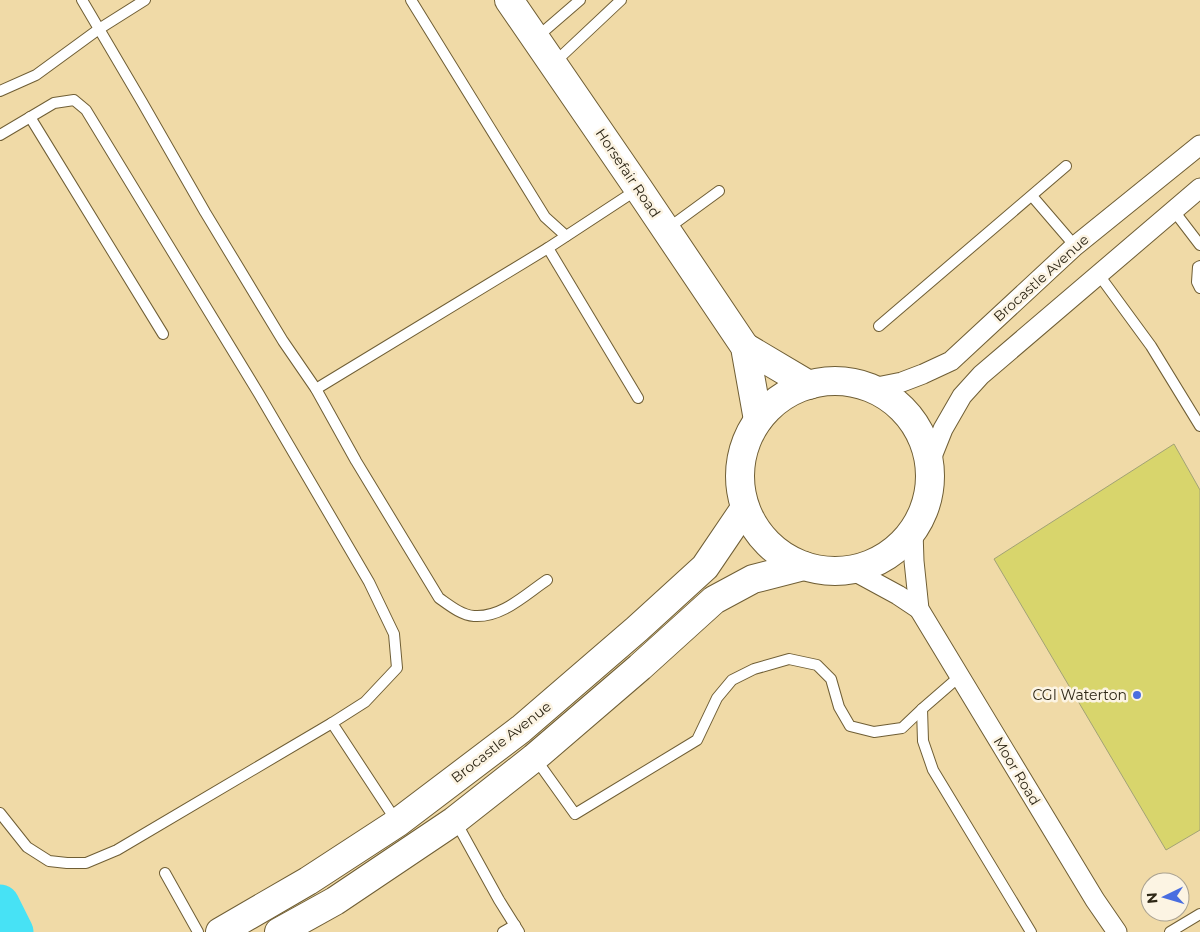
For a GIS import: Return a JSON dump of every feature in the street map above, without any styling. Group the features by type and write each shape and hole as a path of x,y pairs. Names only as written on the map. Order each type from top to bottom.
{"street":[{"name":"Horsefair Road","path":"509,0 745,347 758,420"},
{"name":"Brocastle Avenue","path":"872,388 902,382 950,361 1075,246 1200,145"},
{"path":"929,464 943,429 962,396 981,375 1200,188"},
{"name":"Horsefair Road","path":"745,347 809,385"},
{"path":"841,381 872,388 893,401 911,419 923,440 929,464 930,488 924,510 913,531 896,549 875,563 852,570 827,571 804,566 778,553 758,533 745,508 740,485 741,462 747,440 758,420 780,398 809,385 841,381"},
{"name":"Brocastle Avenue","path":"220,932 308,881 397,823 520,729 637,629 705,567 745,508"},
{"name":"Moor Road","path":"913,531 914,571 919,609 1095,900 1117,932"},
{"path":"279,932 335,901 454,820 534,758 640,667 714,600 752,579 804,566"},
{"name":"Moor Road","path":"852,570 898,595 919,609"}],"lane":[{"path":"82,0 205,212 283,341 316,389 356,462 439,598 457,610 473,616 489,614 507,608 547,580"},
{"path":"0,91 36,75 99,29 145,0"},
{"path":"411,0 545,217 566,236"},
{"path":"536,39 580,0"},
{"path":"553,64 621,0"},
{"path":"0,135 54,103 74,100 86,110 136,190 369,582 394,634 397,668 365,702 332,723 117,850 86,863 49,861 27,847 0,812"},
{"path":"30,118 163,334"},
{"path":"878,326 1066,166"},
{"path":"316,389 548,248 638,188"},
{"path":"666,229 719,191"},
{"path":"1032,196 1075,246"},
{"path":"1174,211 1200,245"},
{"path":"548,248 638,398"},
{"path":"1200,266 1198,267 1197,282 1200,288"},
{"path":"1099,275 1151,346 1200,426"},
{"path":"534,758 575,814 697,740 717,698 732,680 754,669 789,659 817,665 831,680 839,708 850,726 874,732 902,728 960,676"},
{"path":"922,709 923,741 933,770 1031,932"},
{"path":"332,723 397,823"},
{"path":"454,820 517,928 503,932"},
{"path":"165,873 198,932"},
{"path":"1170,932 1200,914"}],"shaded area":[{"path":"0,0 1200,0 1200,932 0,932"}],"building":[{"name":"CGI Waterton","path":"1174,444 1200,490 1200,830 1166,850 994,559"}],"waterway":[{"path":"0,904 14,932"}],"place":[{"name":"CGI Waterton","path":"1137,695"}]}
